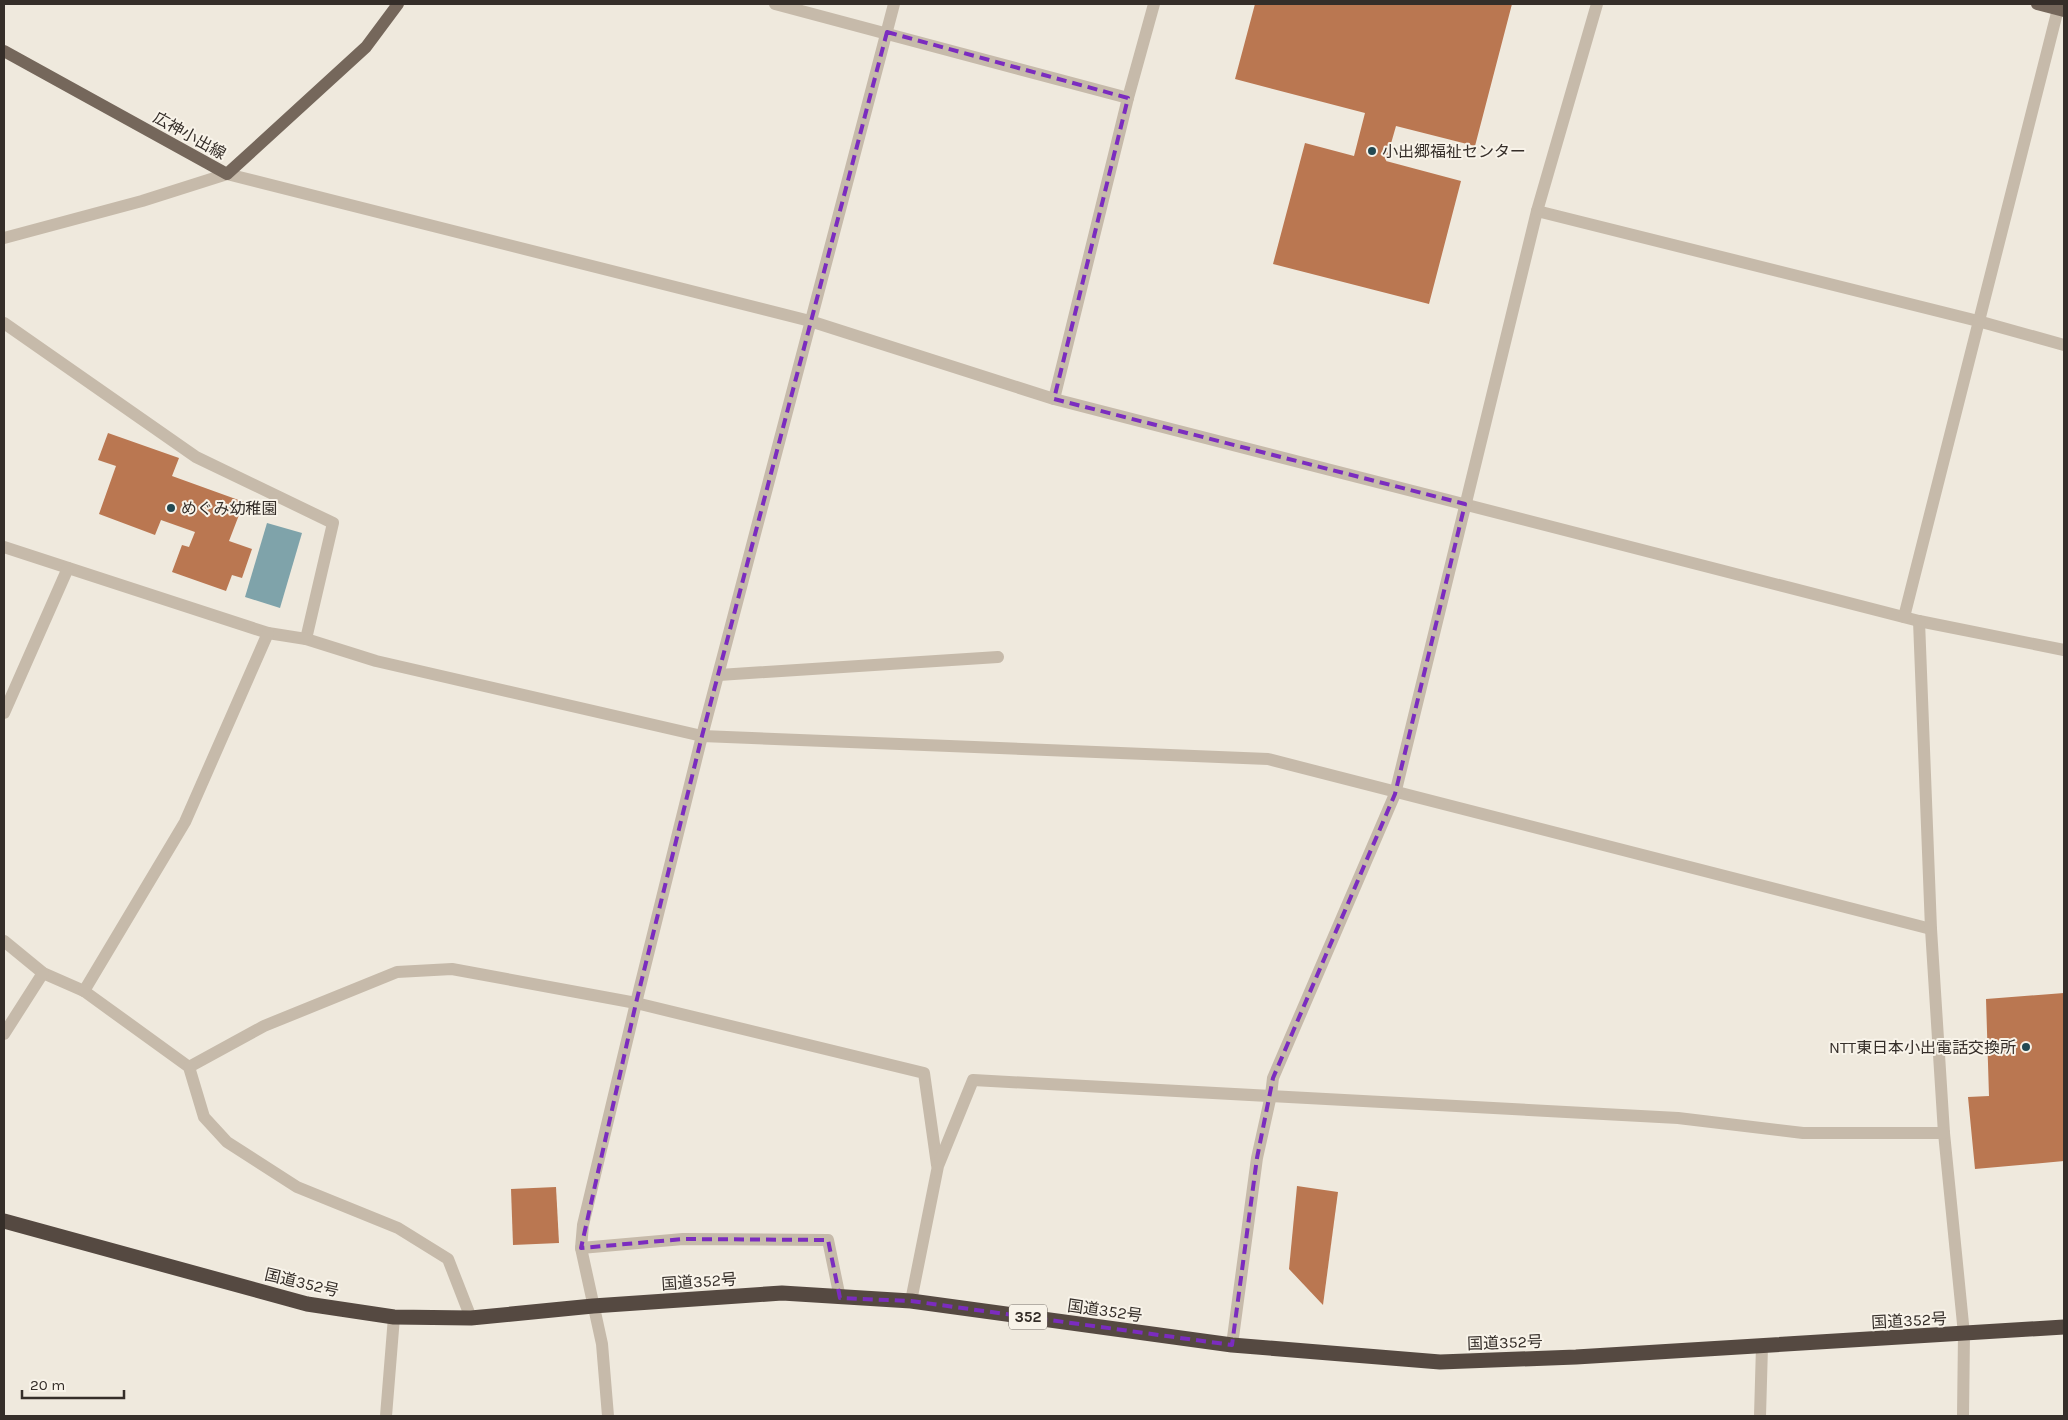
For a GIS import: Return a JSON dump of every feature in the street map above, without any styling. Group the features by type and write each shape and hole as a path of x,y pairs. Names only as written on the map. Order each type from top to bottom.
{"highway":[{"name":"国道352号","path":"4,1221 307,1304 394,1318 471,1318 593,1306 782,1293 911,1301 1232,1345 1440,1362 1576,1357 2064,1327"}],"main road":[{"name":"広神小出線","path":"4,51 227,174 366,47 398,4"},
{"path":"2037,4 2061,10"}],"street":[{"path":"775,4 887,32 1128,98"},
{"path":"608,1416 602,1344 581,1248 583,1225 702,736 894,4"},
{"path":"1054,399 1128,98 1154,4"},
{"path":"1232,1345 1257,1158 1272,1095 1273,1078 1395,794 1537,210 1597,4"},
{"path":"1904,617 1978,321 2061,10"},
{"path":"4,238 142,201 227,174 810,320 1054,399 1919,621 2064,650"},
{"path":"1537,210 1978,321 2064,345"},
{"path":"4,323 196,457 333,523 306,639"},
{"path":"4,547 268,633 306,639 376,661 702,736 1268,760 1395,794 1932,929"},
{"path":"4,713 68,568"},
{"path":"1919,621 1932,929 1944,1133 1964,1334 1964,1416"},
{"path":"84,991 185,822 268,633"},
{"path":"719,675 998,656"},
{"path":"4,941 43,974 84,991 189,1067 204,1117 227,1142 297,1187 398,1228 448,1259 471,1318"},
{"path":"189,1067 264,1026 397,972 452,969 636,1003 924,1073 938,1166"},
{"path":"4,1034 43,974"},
{"path":"911,1301 938,1166 973,1080 1678,1118 1803,1133 1944,1133"},
{"path":"581,1248 683,1239 828,1240 840,1298"},
{"path":"386,1416 394,1318"},
{"path":"1760,1416 1762,1346"}],"highlighted area":[{"path":"887,32 1128,98 1054,399 1465,504 1395,794 1273,1078 1257,1158 1232,1345 911,1301 840,1298 828,1240 683,1239 581,1248 636,1003 702,736"}],"water":[{"path":"267,523 302,533 280,608 245,597"}],"building":[{"name":"小出郷福祉センター","path":"1255,4 1512,4 1475,146 1396,126 1386,161 1461,181 1429,304 1273,264 1305,143 1354,156 1365,113 1235,79"},
{"name":"めぐみ幼稚園","path":"108,433 179,458 172,476 244,502 229,541 252,549 242,578 232,575 226,591 172,572 182,545 189,547 195,532 161,520 155,535 99,514 116,466 98,460"},
{"name":"NTT東日本小出電話交換所","path":"2064,993 2064,1161 1975,1169 1968,1097 1989,1096 1986,999"},
{"path":"1297,1186 1338,1192 1323,1305 1289,1269"},
{"path":"556,1187 559,1243 513,1245 511,1189"}],"place":[{"name":"小出郷福祉センター","path":"1372,151"},
{"name":"めぐみ幼稚園","path":"171,508"},
{"name":"NTT東日本小出電話交換所","path":"2026,1047"}]}
